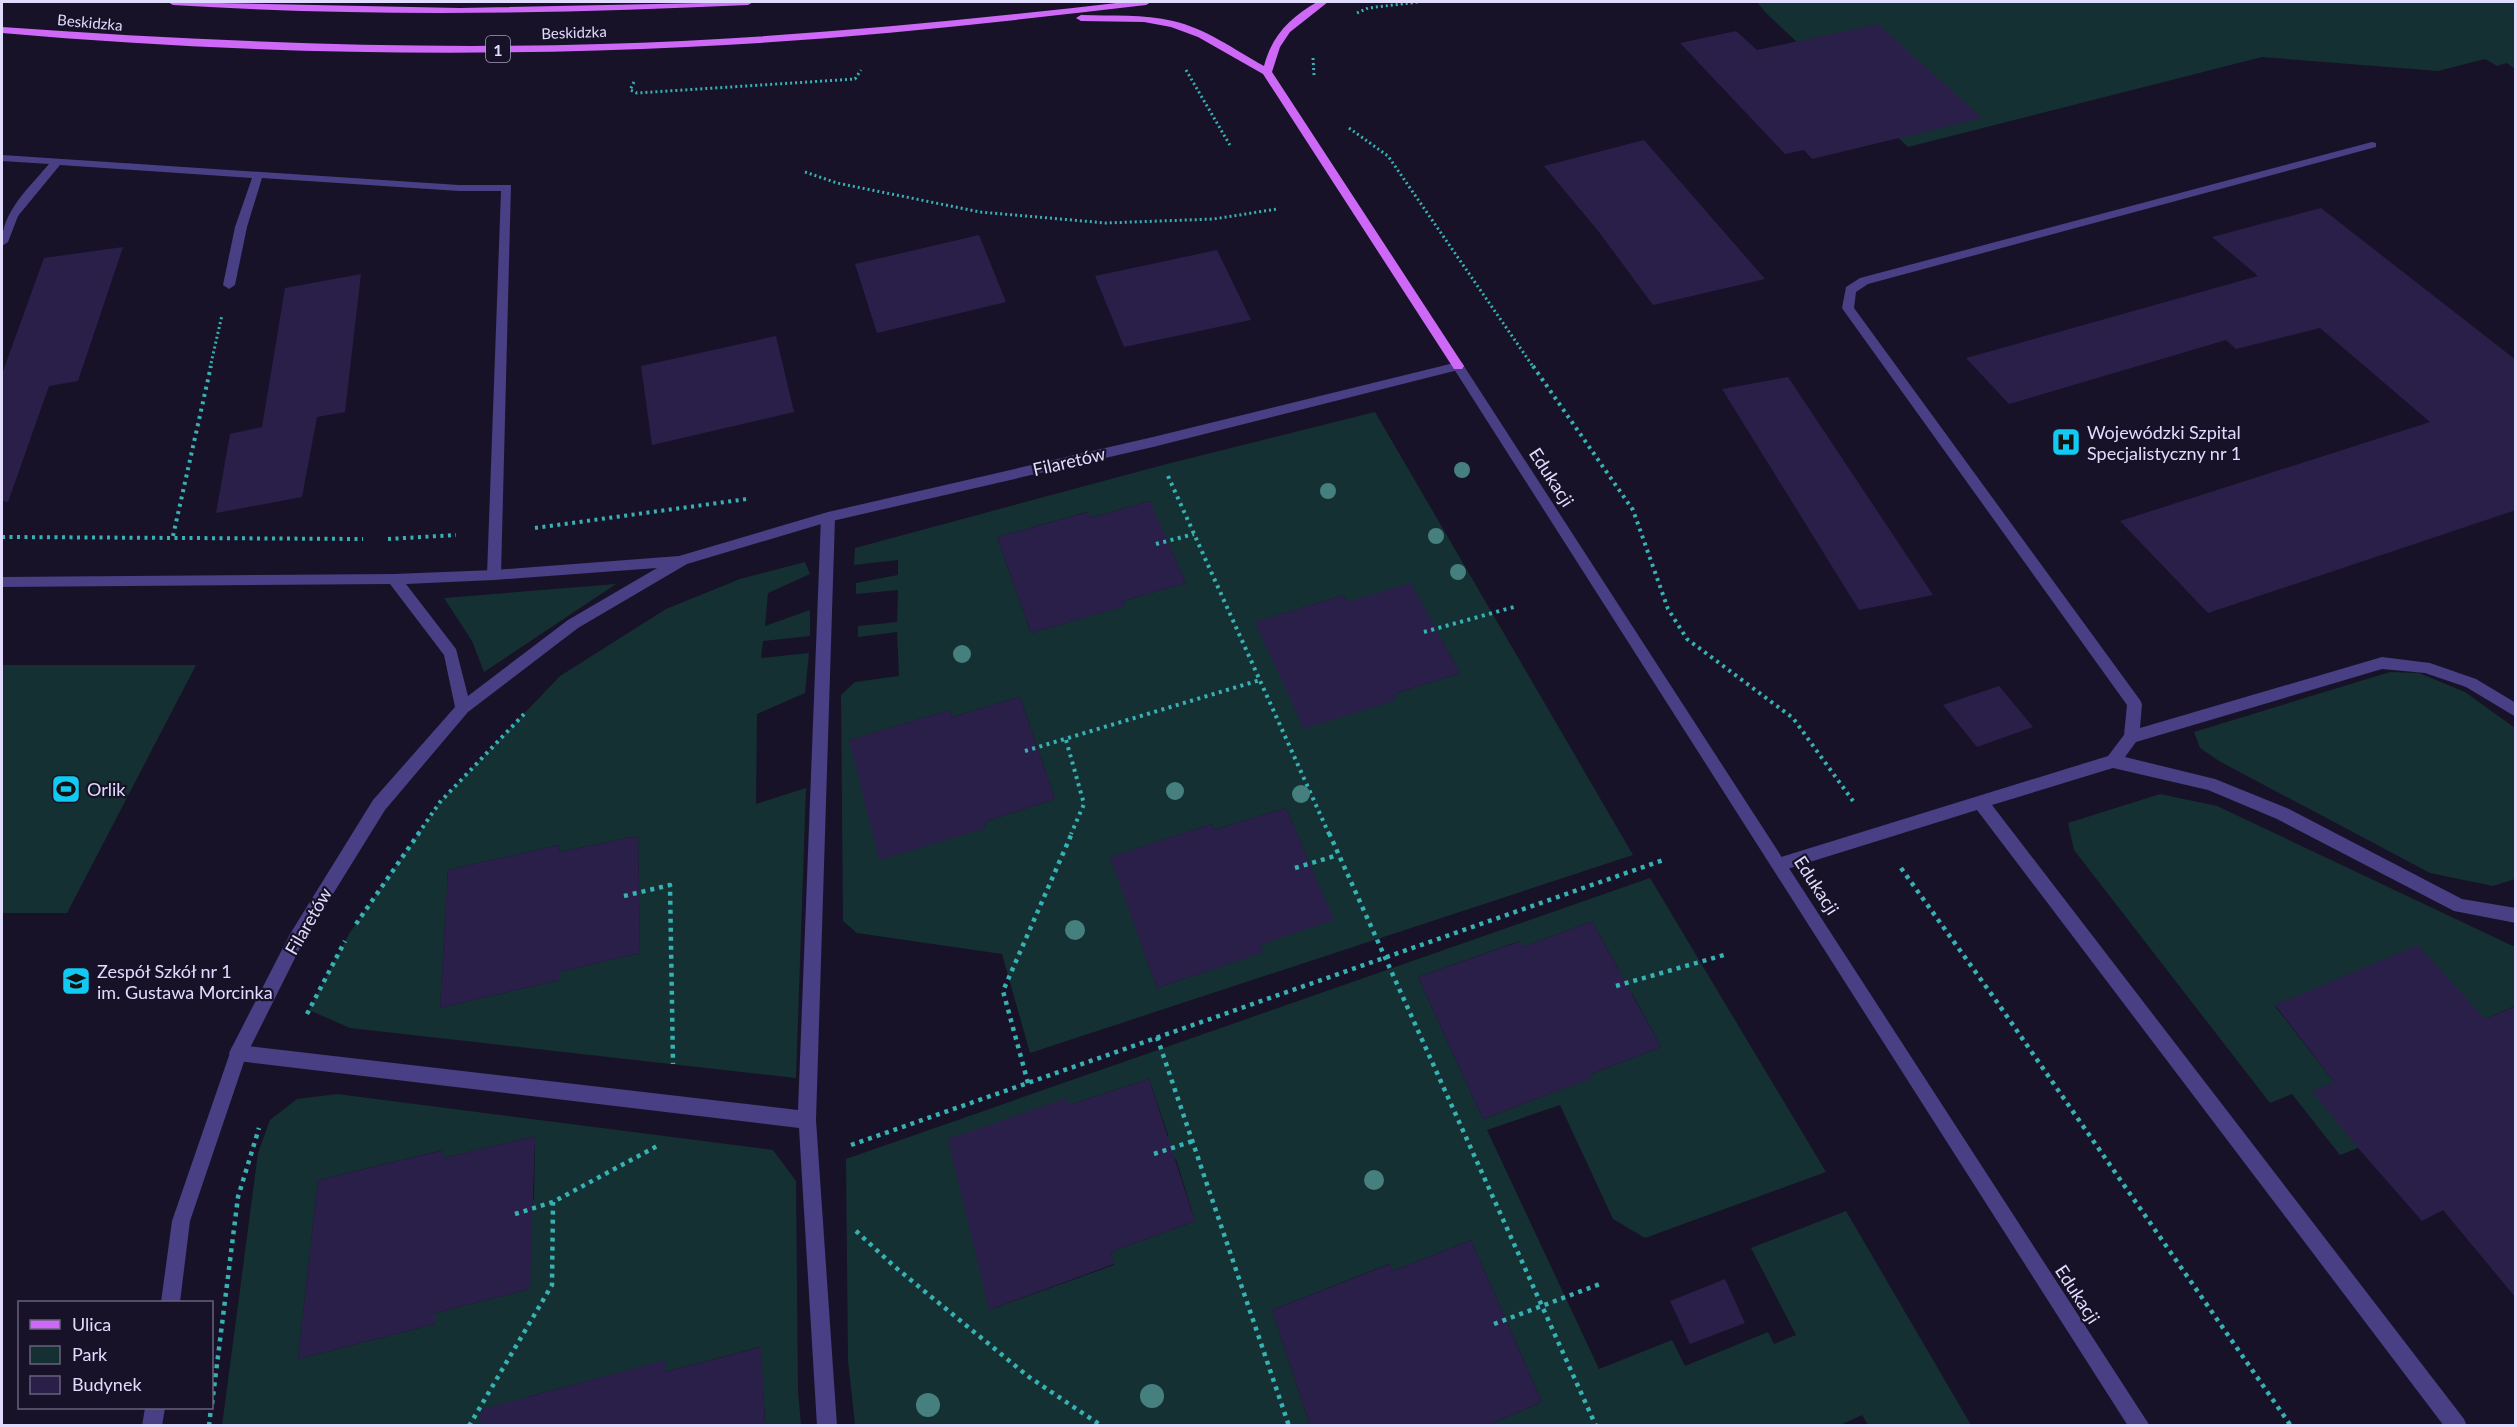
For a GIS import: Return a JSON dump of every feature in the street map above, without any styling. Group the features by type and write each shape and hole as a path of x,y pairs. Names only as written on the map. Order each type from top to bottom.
{"main road":[{"name":"Beskidzka","path":"173,2 356,9 531,9 748,2"},
{"name":"Beskidzka","path":"2,30 148,42 295,47 514,49 686,44 847,33 994,20 1146,2"},
{"path":"1267,72 1273,49 1292,21 1323,2"},
{"path":"994,20 1103,18 1173,24 1202,35 1267,72 1458,366"}],"street":[{"path":"2113,761 2131,737 2135,704 1848,308 1850,290 1863,281 2372,145"},
{"path":"2,158 459,188 507,187 494,575"},
{"path":"2,242 13,215 57,162"},
{"path":"229,285 241,227 258,175"},
{"name":"Filaretów","path":"2,582 394,579 494,575 682,560 828,517 1153,442 1458,366"},
{"name":"Edukacji","path":"1458,366 1781,864 2140,1425"},
{"path":"827,1425 807,1120 828,517"},
{"name":"Filaretów","path":"170,1301 181,1221 238,1053 296,939 379,805 463,708 573,624 682,560"},
{"path":"394,579 451,653 463,708"},
{"path":"2131,737 2382,663 2426,667 2462,679 2516,711"},
{"path":"1781,864 2113,761 2210,784 2283,814 2460,906 2516,916"},
{"path":"1980,802 2457,1425"},
{"path":"238,1053 807,1120"},
{"path":"152,1425 155,1409"}],"path":[{"path":"1350,16 1368,8 1418,2"},
{"path":"1313,54 1314,76"},
{"path":"1184,66 1231,147"},
{"path":"639,81 632,83 630,90 636,93 855,79 859,70 867,69"},
{"path":"1340,122 1388,156 1633,510 1668,609 1687,639 1793,718 1997,1002 2291,1425"},
{"path":"805,172 837,183 980,212 1106,223 1214,219 1277,209"},
{"path":"173,536 229,285"},
{"path":"1153,442 1596,1425"},
{"path":"383,539 496,533 756,498"},
{"path":"1156,544 1194,534"},
{"path":"2,537 173,536 371,539"},
{"path":"1424,632 1514,607"},
{"path":"1025,751 1260,680"},
{"path":"281,1057 349,934 440,802 528,709"},
{"path":"1028,1083 1004,991 1084,804 1066,740"},
{"path":"1294,868 1338,855"},
{"path":"810,1159 1666,860"},
{"path":"624,896 670,885 674,1104"},
{"path":"1616,986 1724,955"},
{"path":"1157,1038 1289,1425"},
{"path":"213,1391 238,1197 261,1122"},
{"path":"1154,1154 1193,1141"},
{"path":"515,1214 553,1202 665,1142"},
{"path":"812,1190 895,1267 1029,1377 1102,1425"},
{"path":"469,1425 552,1285 553,1202"},
{"path":"1494,1324 1600,1284"},
{"path":"209,1425 211,1409"}],"green space":[{"path":"1757,2 2515,2 2515,69 2507,63 2497,66 2485,59 2438,71 2262,57 1908,147"},
{"path":"1375,412 1633,855 1030,1053 1002,954 857,933 843,921 841,695 855,682 899,676 897,632 858,637 858,626 897,622 898,590 856,594 856,583 898,575 898,560 854,565 855,548 1163,465","holes":["1150,501 1158,550 1170,547 1186,583 1123,601 1124,606 1031,633 997,537 1087,512 1090,518","1344,595 1347,602 1439,635 1460,673 1394,694 1396,700 1256,622","1020,697 1055,799 984,822 986,827 850,740 950,710 952,717","1286,808 1305,853 1260,945 1263,952 1157,988 1111,857 1212,824 1214,830"]},
{"path":"805,562 810,574 768,593 765,626 810,610 810,636 763,641 761,658 809,653 805,693 757,714 756,804 806,788 796,1078 350,1028 309,1010 349,934 440,802 560,676 666,609 740,579","holes":["638,836 639,885 625,888 639,902 640,953 559,972 559,980 440,1008 448,870 559,845 560,852"]},
{"path":"616,584 484,672 472,641 444,598"},
{"name":"Orlik","path":"2,665 196,665 67,913 2,913"},
{"path":"2390,672 2419,673 2465,692 2515,728 2515,879 2493,886 2430,873 2219,761 2200,748 2194,732"},
{"path":"2160,794 2217,806 2515,947 2515,1006 2485,1019 2275,1006 2334,1082 2358,1148 2340,1155 2292,1094 2270,1103 2074,850 2068,823"},
{"path":"1650,878 1826,1172 1645,1238 1613,1219 1560,1105 1487,1130 1599,1369 1672,1340 1685,1366 1768,1332 1774,1344 1796,1335 1751,1248 1846,1211 1971,1425 1868,1425 1862,1415 1838,1426 1488,1425 1542,1402 1471,1240 1393,1271 1389,1264 1272,1310 1310,1425 855,1425 848,1360 846,1159","holes":["1592,921 1619,970 1622,997 1632,993 1661,1047 1589,1075 1591,1078 1483,1119 1418,977 1520,941 1523,947","1149,1079 1168,1135 1157,1165 1176,1159 1195,1221 1111,1252 1114,1265 989,1310 1069,1105"]},
{"path":"337,1094 773,1150 796,1181 798,1391 801,1425 747,1425 765,1421 760,1347 665,1372 665,1361 527,1397 525,1425 222,1426 258,1153 270,1120 297,1099","holes":["535,1136 534,1199 514,1204 530,1289 435,1313 435,1324 298,1359 318,1180 443,1150 444,1158"]}],"building":[{"path":"1878,24 1982,118 1812,159 1804,150 1785,154 1680,43 1736,31 1757,50"},
{"path":"1644,140 1765,279 1653,305 1599,232 1544,166"},
{"path":"2321,208 2516,360 2516,510 2208,613 2120,521 2430,422 2320,328 2236,349 2226,340 2009,404 1966,358 2258,276 2212,237"},
{"path":"979,235 1006,302 877,333 855,264"},
{"path":"123,247 78,381 49,386 8,502 2,501 2,374 44,258"},
{"path":"1217,250 1251,320 1124,347 1095,276"},
{"path":"361,274 345,412 317,417 302,497 216,513 230,434 262,427 285,288"},
{"path":"776,336 794,412 652,445 641,366"},
{"path":"1788,377 1933,595 1859,610 1722,389"},
{"path":"1150,501 1186,583 1123,601 1125,606 1031,633 997,537 1088,512 1090,518"},
{"path":"1411,583 1460,673 1394,694 1396,700 1304,729 1255,622 1344,595 1347,602"},
{"path":"1999,686 2033,727 1977,747 1943,705"},
{"path":"1020,697 1055,799 984,822 986,828 879,860 849,740 950,710 952,717"},
{"path":"1286,808 1334,920 1260,945 1264,952 1157,988 1110,857 1212,824 1214,830"},
{"path":"638,836 640,953 559,972 559,980 440,1008 448,870 559,845 560,852"},
{"path":"1592,921 1661,1047 1589,1075 1592,1078 1483,1119 1418,977 1521,941 1523,947"},
{"path":"2418,945 2485,1019 2516,1006 2516,1298 2443,1210 2422,1221 2358,1148 2312,1091 2334,1082 2275,1005"},
{"path":"1149,1079 1195,1221 1111,1252 1114,1264 989,1310 948,1139 1067,1098 1069,1105"},
{"path":"535,1136 530,1289 435,1313 435,1324 298,1359 318,1180 444,1150 444,1158"},
{"path":"1471,1240 1542,1402 1488,1425 1310,1425 1272,1310 1390,1264 1393,1271"},
{"path":"1725,1279 1745,1323 1690,1344 1670,1301"},
{"path":"761,1347 765,1425 481,1425 479,1410 666,1360 665,1372"}],"place":[{"name":"Wojewódzki Szpital Specjalistyczny nr 1","path":"2066,442"},
{"name":"Orlik","path":"66,789"},
{"name":"Zespół Szkół nr 1 im. Gustawa Morcinka","path":"76,981"}]}
